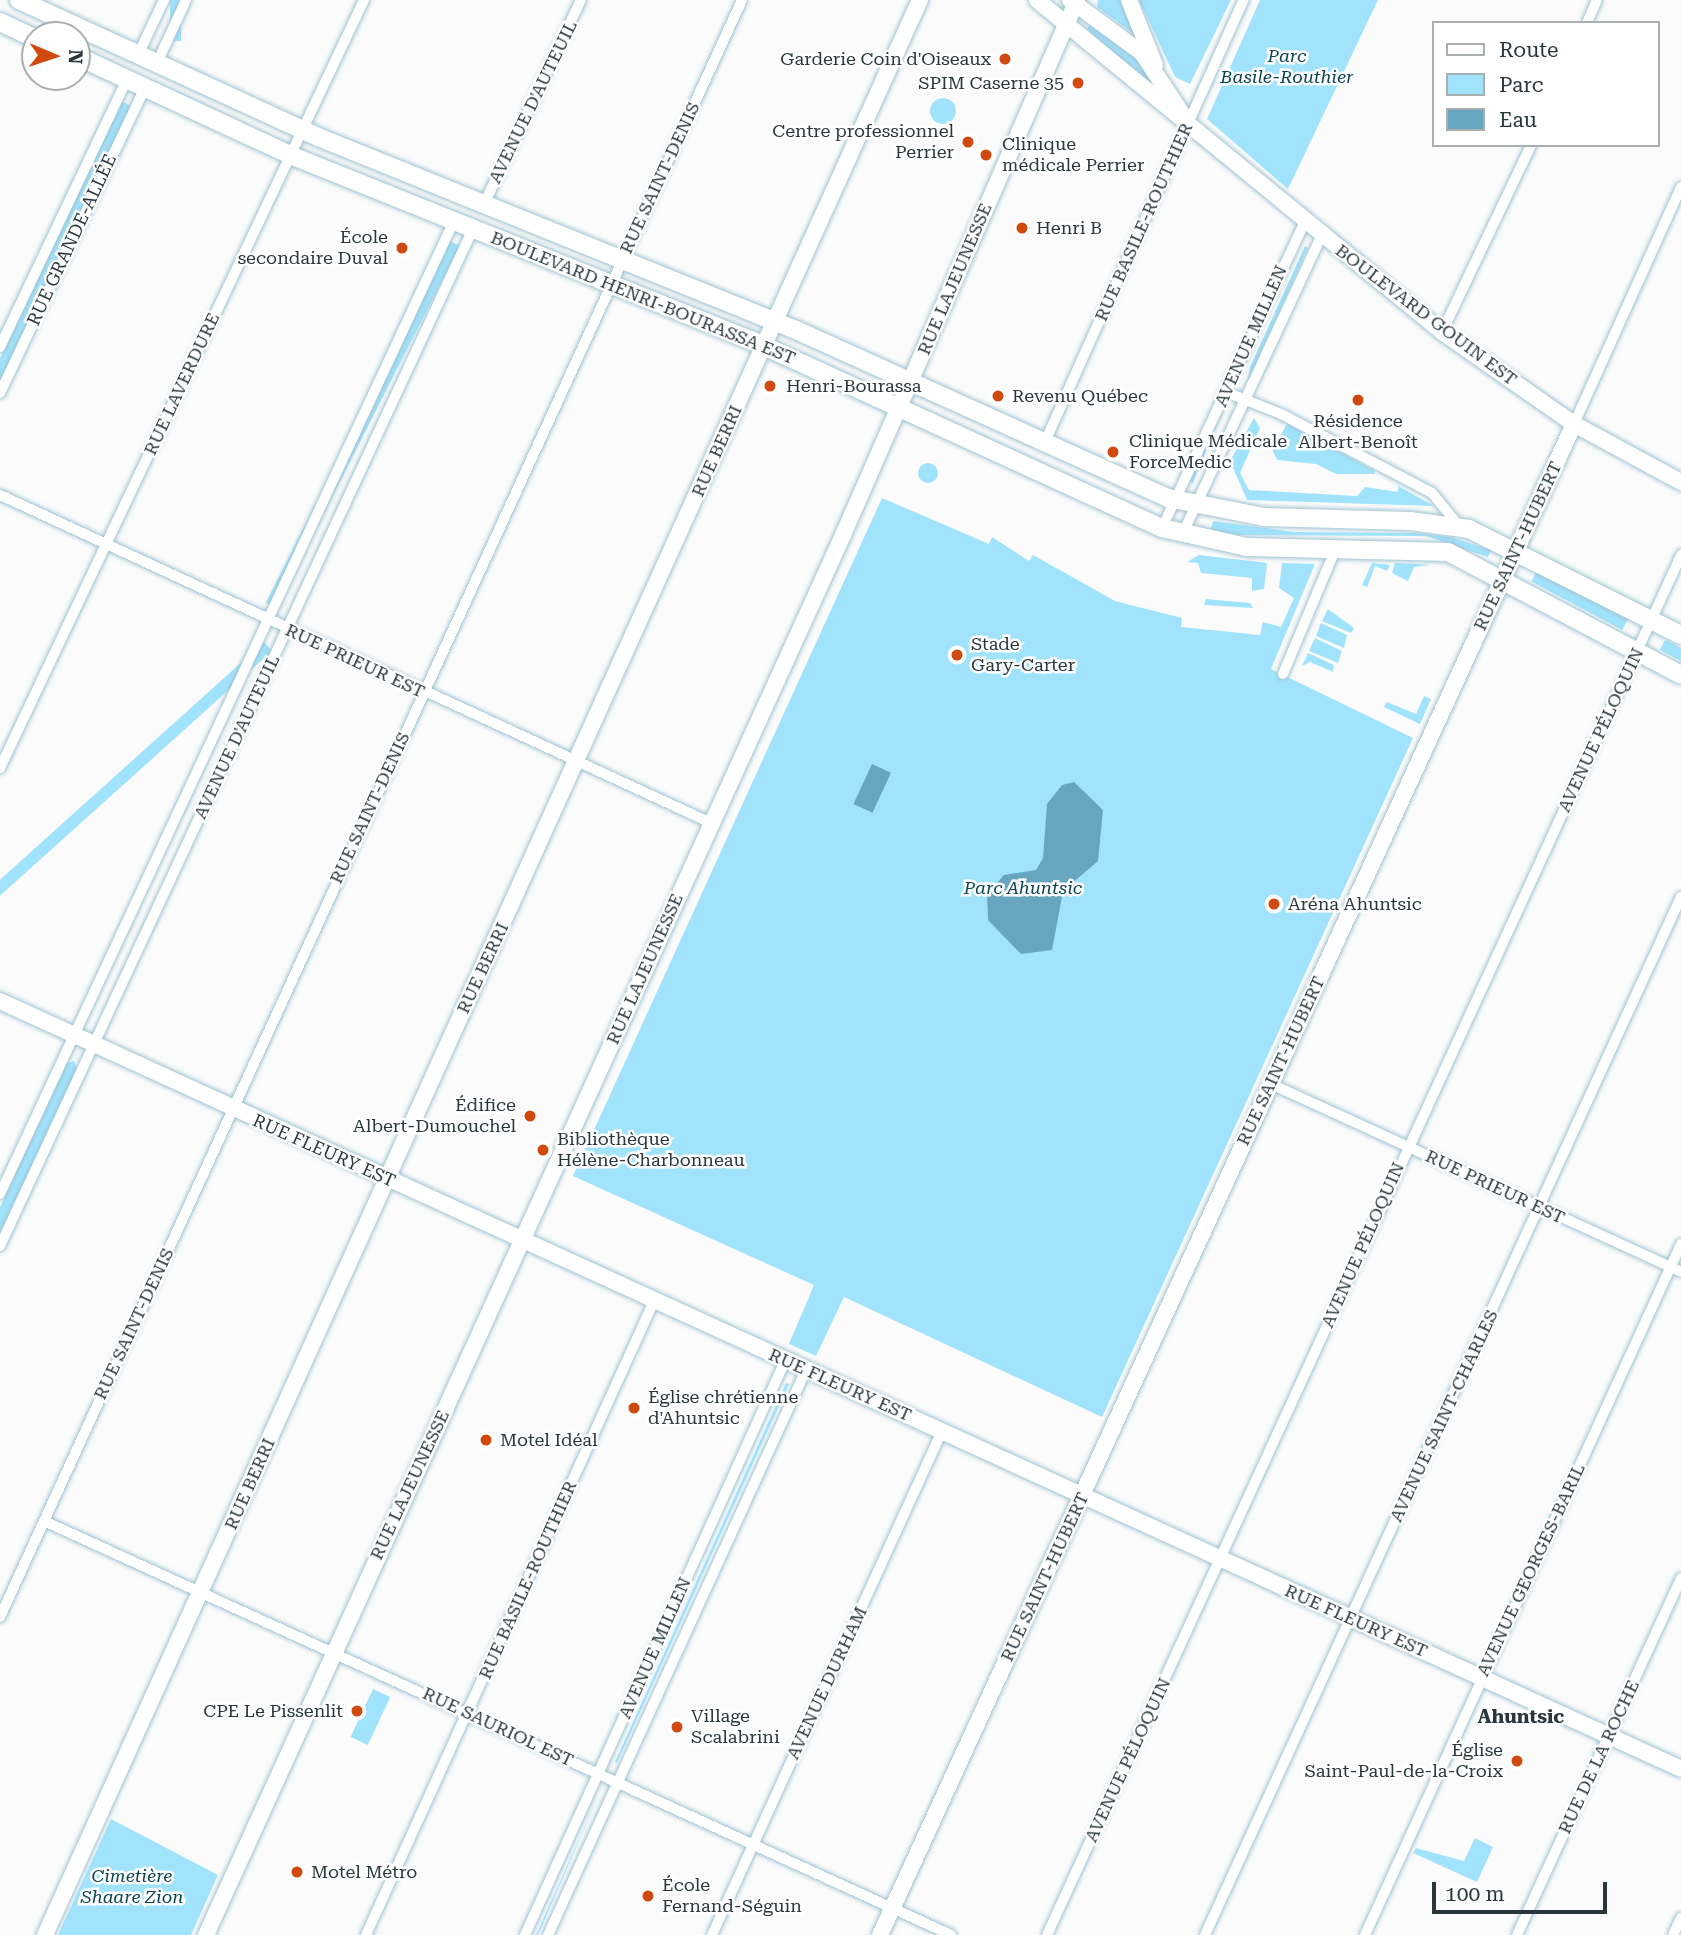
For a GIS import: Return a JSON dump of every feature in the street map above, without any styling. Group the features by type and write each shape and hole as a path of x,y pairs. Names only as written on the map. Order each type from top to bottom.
{"main road":[{"name":"BOULEVARD HENRI-BOURASSA EST","path":"19,0 302,130 775,321 1175,500 1274,518 1460,527 1516,549 1681,635"},
{"name":"RUE BERRI","path":"45,1935 920,0"},
{"name":"BOULEVARD GOUIN EST","path":"1037,0 1442,332 1574,424 1681,482"},
{"path":"1129,0 1157,71"},
{"name":"BOULEVARD GOUIN EST","path":"1074,1 1137,49 1157,71 1188,124"},
{"name":"RUE LAJEUNESSE","path":"206,1935 900,409 1067,24 1074,1"},
{"path":"0,22 21,32"},
{"name":"BOULEVARD HENRI-BOURASSA EST","path":"91,62 290,155 765,346 1162,528 1182,535 1247,547 1439,551 1503,578 1681,675"},
{"name":"RUE SAINT-HUBERT","path":"880,1935 1574,424"},
{"name":"RUE FLEURY EST","path":"0,1001 1681,1769"}],"street":[{"path":"138,55 164,0"},
{"path":"157,63 186,0"},
{"name":"RUE LAVERDURE","path":"0,768 364,0"},
{"name":"AVENUE D'AUTEUIL","path":"484,204 581,0"},
{"name":"RUE SAINT-DENIS","path":"0,1617 742,0"},
{"name":"RUE BASILE-ROUTHIER","path":"1044,443 1244,0"},
{"path":"1588,21 1597,0"},
{"name":"RUE GRANDE-ALLÉE","path":"0,347 127,79"},
{"name":"RUE GRANDE-ALLÉE","path":"0,393 145,87"},
{"path":"1442,332 1530,147"},
{"name":"RUE SAINT-HUBERT","path":"1574,424 1681,187"},
{"name":"AVENUE D'AUTEUIL","path":"0,1194 454,220"},
{"name":"AVENUE MILLEN","path":"1162,528 1305,222"},
{"name":"AVENUE D'AUTEUIL","path":"0,1246 473,229"},
{"name":"AVENUE MILLEN","path":"1182,535 1198,506 1322,235"},
{"name":"BOULEVARD HENRI-BOURASSA EST","path":"1226,392 1432,493 1460,527"},
{"name":"RUE PRIEUR EST","path":"0,495 423,693 711,823"},
{"path":"1283,674 1336,548"},
{"name":"AVENUE PÉLOQUIN","path":"1047,1935 1681,555"},
{"name":"AVENUE SAINT-CHARLES","path":"1205,1935 1681,897"},
{"name":"RUE PRIEUR EST","path":"1271,1084 1676,1269"},
{"name":"AVENUE GEORGES-BARIL","path":"1364,1935 1482,1678 1676,1269 1681,1244"},
{"name":"RUE BASILE-ROUTHIER","path":"366,1935 654,1301"},
{"name":"AVENUE MILLEN","path":"525,1935 785,1361"},
{"name":"AVENUE MILLEN","path":"548,1935 806,1370"},
{"name":"AVENUE DURHAM","path":"712,1935 942,1431"},
{"name":"RUE SAURIOL EST","path":"44,1521 951,1935"},
{"name":"RUE DE LA ROCHE","path":"1517,1935 1681,1578"},
{"path":"1673,1935 1681,1918"}],"green space":[{"path":"170,0 181,0 181,41 170,41"},
{"path":"1098,0 1122,0 1134,34 1097,7"},
{"path":"1139,0 1231,0 1190,84 1175,77"},
{"name":"Parc Basile-Routhier","path":"1260,0 1378,0 1288,189 1207,119"},
{"path":"1092,21 1135,54 1162,97 1087,29"},
{"path":"943,98 952,102 956,111 952,120 943,124 934,120 930,111 934,102"},
{"path":"121,101 131,106 0,382 0,358"},
{"path":"450,241 460,246 275,608 266,603"},
{"path":"1305,246 1308,248 1248,381 1250,367"},
{"path":"1299,247 1241,377 1238,376"},
{"path":"1221,414 1193,483 1190,482"},
{"path":"1254,418 1260,428 1240,473 1249,490 1357,496 1365,487 1398,492 1398,486 1434,506 1247,500 1230,461"},
{"path":"1287,424 1375,471 1374,474 1336,474 1316,464 1277,460 1272,449"},
{"path":"928,463 935,466 938,473 935,480 928,483 921,480 918,473 921,466"},
{"name":"Parc Ahuntsic","path":"882,498 989,544 992,537 1029,561 1033,555 1115,601 1182,618 1181,627 1260,635 1263,622 1281,627 1294,598 1279,588 1282,563 1315,564 1271,669 1413,738 1102,1417 844,1297 816,1356 789,1344 814,1285 573,1176"},
{"path":"1213,521 1294,532 1415,533 1450,537 1491,550 1488,557 1426,536 1238,535 1211,530"},
{"path":"1199,555 1267,563 1264,589 1252,591 1252,578 1201,573 1198,563 1187,562"},
{"path":"1372,563 1390,565 1387,571 1375,566 1367,587 1362,585"},
{"path":"1395,563 1429,565 1414,567 1408,581 1392,573"},
{"path":"1537,571 1628,619 1622,630 1531,582"},
{"path":"1206,599 1250,603 1253,608 1204,605"},
{"path":"1328,609 1354,628 1351,633 1322,621"},
{"path":"1321,623 1347,635 1344,648 1316,636"},
{"path":"1315,638 1342,651 1338,663 1309,651"},
{"path":"1665,640 1681,648 1681,661 1660,650"},
{"path":"264,642 272,651 0,896 0,880"},
{"path":"1308,653 1334,665 1333,672 1310,662 1302,666"},
{"path":"1424,696 1431,699 1420,724 1384,707 1387,702 1416,714"},
{"path":"74,1061 77,1070 0,1234 0,1207 67,1063"},
{"path":"786,1383 789,1384 617,1763 615,1762"},
{"path":"373,1689 390,1697 368,1745 351,1737"},
{"path":"599,1795 538,1935 536,1935"},
{"name":"Cimetière Shaare Zion","path":"111,1819 218,1875 191,1935 58,1935"},
{"path":"1475,1838 1493,1847 1477,1882 1413,1853 1416,1848 1464,1861"}],"water":[{"path":"872,764 891,773 872,813 853,804"},
{"path":"1074,782 1103,810 1098,861 1063,891 1052,950 1021,954 988,920 987,894 1004,875 1036,870 1043,858 1047,804 1062,785"}],"place":[{"name":"Garderie Coin d'Oiseaux","path":"1005,59"},
{"name":"SPIM Caserne 35","path":"1078,83"},
{"name":"Centre professionnel Perrier","path":"968,142"},
{"name":"Clinique médicale Perrier","path":"986,155"},
{"name":"Henri B","path":"1022,228"},
{"name":"École secondaire Duval","path":"402,248"},
{"name":"Henri-Bourassa","path":"770,386"},
{"name":"Revenu Québec","path":"998,396"},
{"name":"Résidence Albert-Benoît","path":"1358,400"},
{"name":"Clinique Médicale ForceMedic","path":"1113,452"},
{"name":"Stade Gary-Carter","path":"957,655"},
{"name":"Aréna Ahuntsic","path":"1274,904"},
{"name":"Édifice Albert-Dumouchel","path":"530,1116"},
{"name":"Bibliothèque Hélène-Charbonneau","path":"543,1150"},
{"name":"Église chrétienne d'Ahuntsic","path":"634,1408"},
{"name":"Motel Idéal","path":"486,1440"},
{"name":"CPE Le Pissenlit","path":"357,1711"},
{"name":"Village Scalabrini","path":"677,1727"},
{"name":"Église Saint-Paul-de-la-Croix","path":"1517,1761"},
{"name":"Motel Métro","path":"297,1872"},
{"name":"École Fernand-Séguin","path":"648,1896"}],"district":[{"name":"Ahuntsic","path":"1521,1717"}]}
